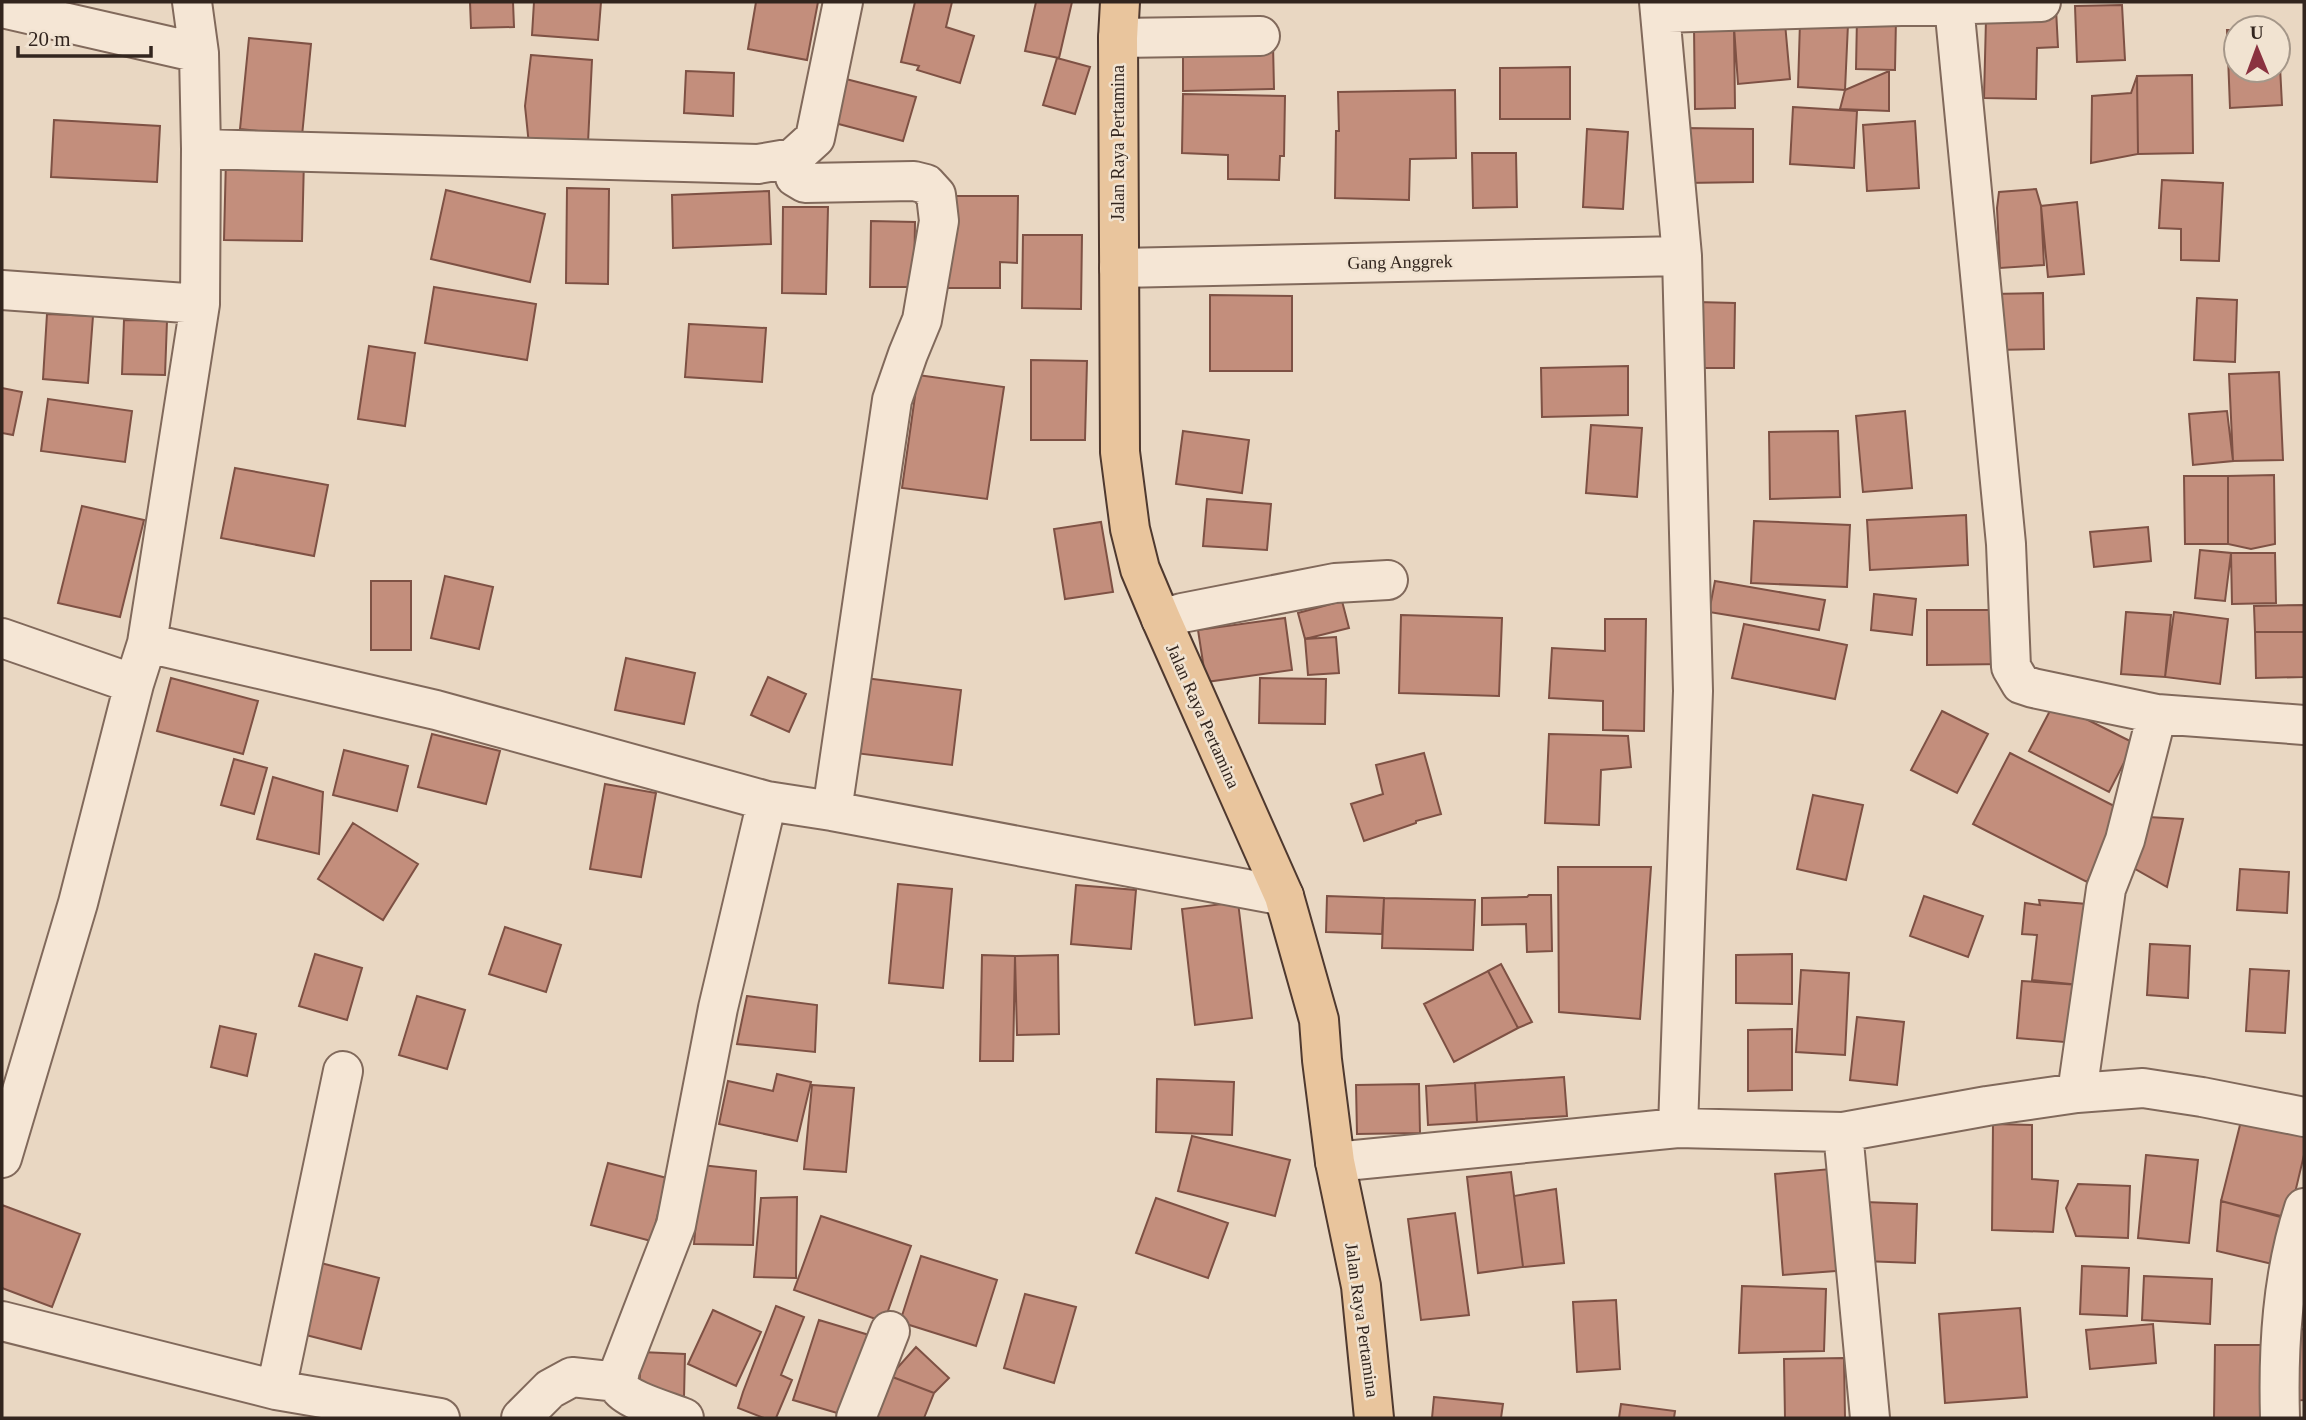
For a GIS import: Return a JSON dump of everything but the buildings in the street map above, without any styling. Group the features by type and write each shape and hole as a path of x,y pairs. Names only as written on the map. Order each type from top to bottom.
{"main road":[{"name":"Jalan Raya Pertamina","path":"1119,20 1120,452 1130,528 1140,569 1284,896 1319,1020 1335,1162 1361,1286 1374,1418"}],"street":[{"path":"2,1155 78,903 147,643 200,304 199,53 192,2"},
{"path":"201,149 758,164 793,158 815,138 843,2"},
{"path":"1678,1129 1693,691 1682,256 1660,8 2041,2"},
{"path":"1954,5 2006,544 2011,667 2021,684 2033,688 2157,713 2304,725"},
{"path":"2,8 199,53"},
{"path":"1119,20 1260,36"},
{"path":"793,158 795,177 805,183 914,181 926,184 936,195 939,221 922,320 892,400 832,811"},
{"name":"Gang Anggrek","path":"1119,268 1682,256"},
{"path":"2,290 200,304"},
{"path":"1161,619 1335,583 1388,580"},
{"path":"2,638 134,684"},
{"path":"147,643 436,710 767,801 1284,896"},
{"path":"2077,1093 2106,889 2124,840 2157,713"},
{"path":"684,1418 627,1395 618,1382 620,1370 676,1225 718,1009 767,801"},
{"path":"276,1390 343,1071"},
{"path":"1335,1162 1678,1129 1843,1132 1987,1106 2077,1093 2143,1088 2304,1116"},
{"path":"1843,1132 1870,1418"},
{"path":"2280,1418 2279,1346 2283,1311 2288,1271 2304,1208"},
{"path":"2,1321 276,1390 440,1418"},
{"path":"856,1418 890,1331"},
{"path":"521,1418 550,1389 572,1377 618,1382"}]}
